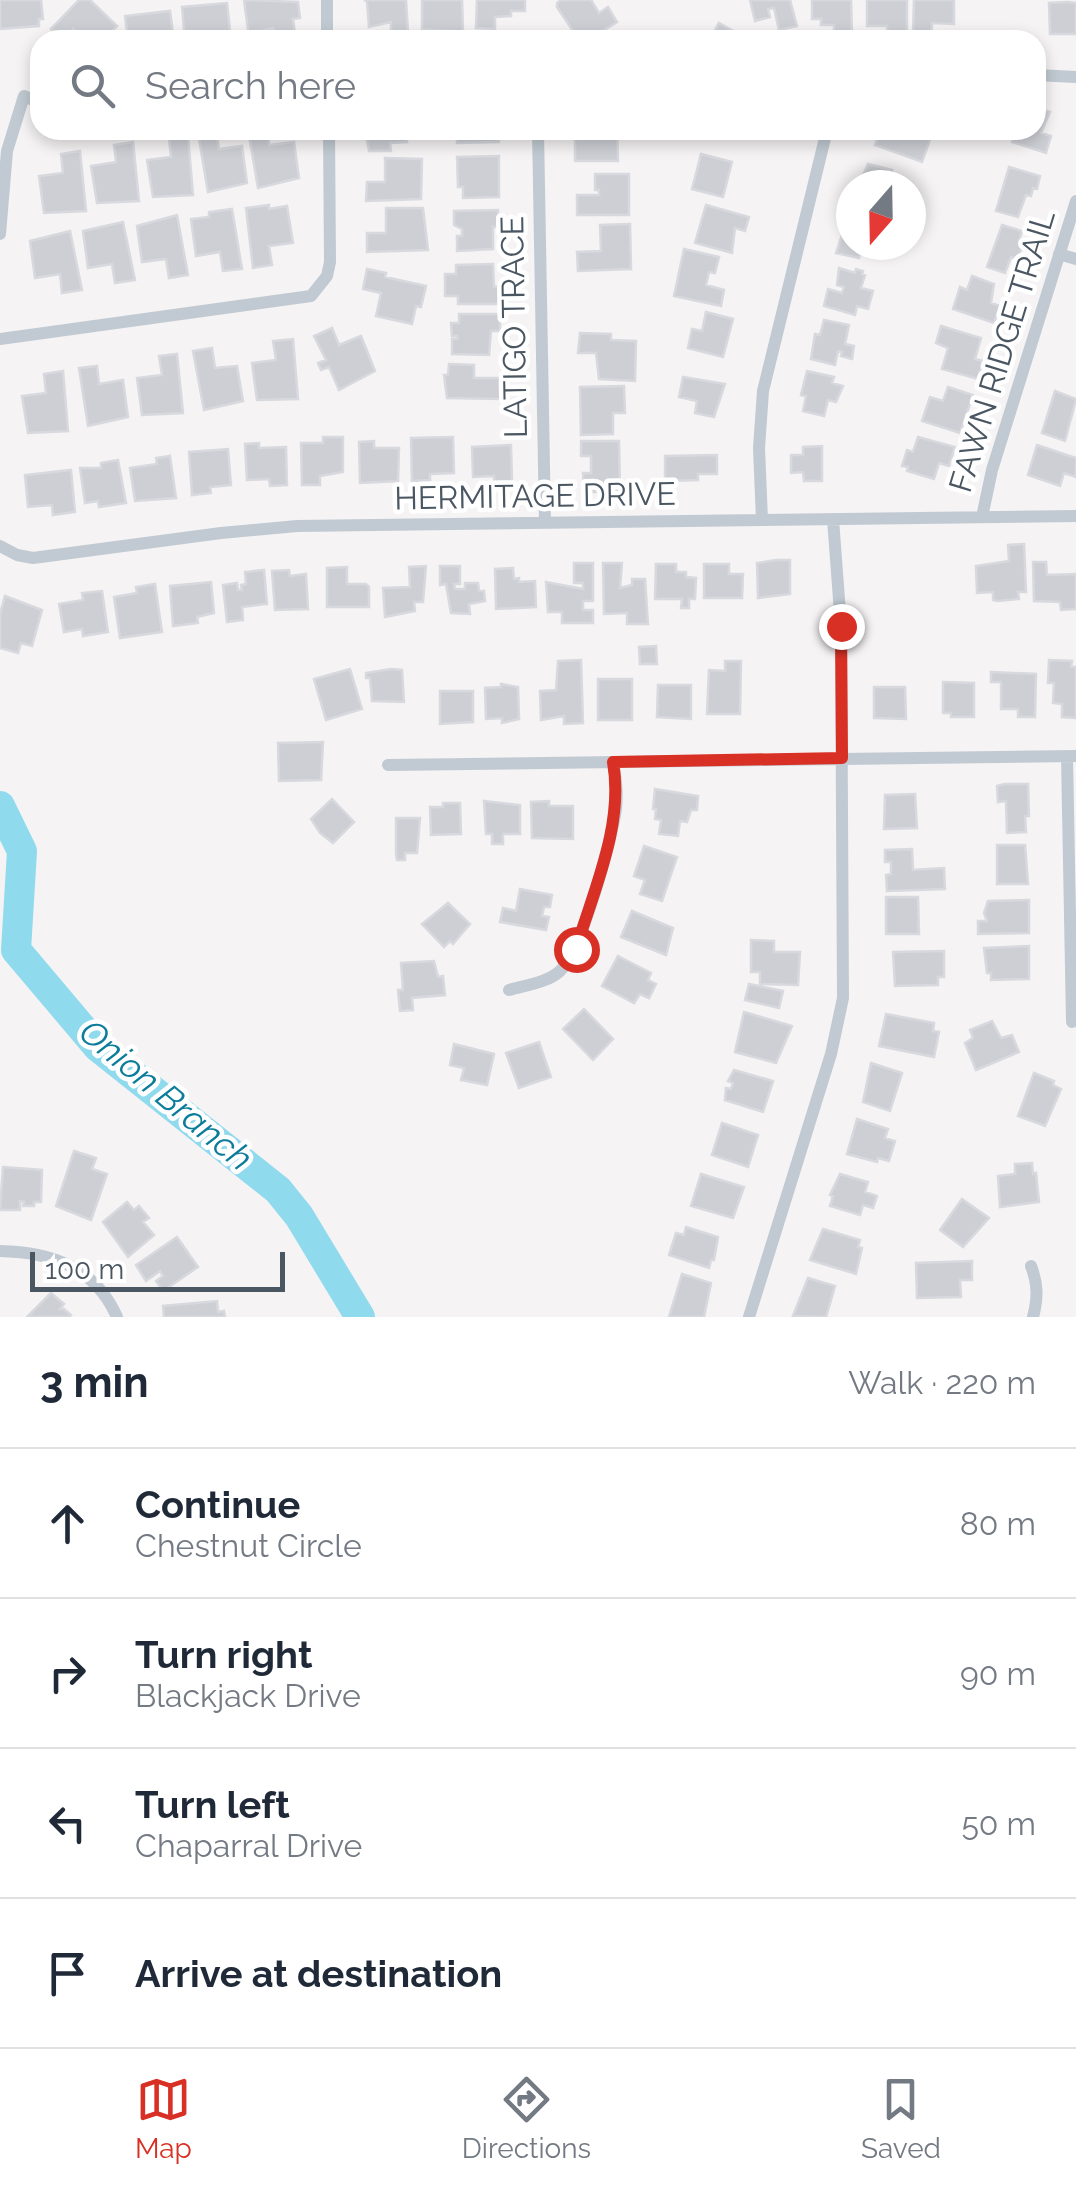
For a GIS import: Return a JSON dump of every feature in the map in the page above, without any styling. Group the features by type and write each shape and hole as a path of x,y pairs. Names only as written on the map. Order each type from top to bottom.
{"street":[{"path":"327,0 328,30"},
{"path":"1046,75 1076,76"},
{"path":"0,234 8,151 24,96 30,99"},
{"path":"0,339 310,296 327,276 330,262 328,140"},
{"name":"LATIGO TRACE","path":"538,140 545,523"},
{"path":"762,520 759,448 764,391 825,140"},
{"name":"FAWN RIDGE TRAIL","path":"982,517 992,470 1076,201"},
{"path":"1059,254 1076,259"},
{"name":"HERMITAGE DRIVE","path":"0,546 33,558 297,526 1076,516"},
{"path":"749,1317 839,1024 844,960 841,626 833,519"},
{"path":"388,765 1071,756 1072,1022"},
{"path":"510,990 559,973 576,949 612,829 617,784 613,762"},
{"path":"0,1250 34,1251 74,1267 107,1295 116,1317"},
{"path":"1031,1266 1037,1282 1033,1317"}],"building":[{"path":"0,0 41,0 43,19 39,19 39,26 0,29"},
{"path":"79,0 90,0 117,26 113,30 51,29"},
{"path":"244,0 298,2 300,18 293,19 295,30 248,30"},
{"path":"364,0 406,0 408,30 391,30 391,22 369,27"},
{"path":"422,0 462,0 463,30 422,29"},
{"path":"477,0 525,0 525,11 495,17 495,29 476,28"},
{"path":"591,0 599,13 608,7 617,22 604,30 572,30 557,3"},
{"path":"750,0 790,0 797,26 779,30 774,8 768,9 770,17 755,21"},
{"path":"812,0 851,0 852,30 834,30 834,25 821,25 821,19 812,19"},
{"path":"867,0 907,0 907,30 867,26"},
{"path":"914,0 954,0 954,24 932,23 931,30 913,30"},
{"path":"227,3 230,30 184,30 182,7"},
{"path":"1049,3 1076,3 1076,34 1050,34"},
{"path":"170,11 173,30 127,30 125,16"},
{"path":"1046,134 1051,136 1046,153 1012,142 1046,140"},
{"path":"169,140 188,140 193,195 153,197 147,160 171,157"},
{"path":"199,140 218,140 219,149 242,146 247,183 208,192"},
{"path":"250,140 269,140 269,145 294,142 299,178 258,188"},
{"path":"367,140 407,140 390,143 391,151 369,151"},
{"path":"457,140 499,140 499,142"},
{"path":"575,140 617,140 618,161 575,161"},
{"path":"877,140 930,140 922,162 875,145"},
{"path":"133,142 139,201 97,203 91,166 116,162 114,145"},
{"path":"80,151 86,211 44,213 39,176 63,173 61,154"},
{"path":"701,154 732,162 723,197 692,189"},
{"path":"499,156 499,197 463,198 463,187 458,187 457,157"},
{"path":"385,158 422,159 421,199 366,201 367,182 385,182"},
{"path":"868,164 892,170 865,170"},
{"path":"1009,167 1040,176 1037,189 1033,188 1031,196 1026,195 1018,217 996,211"},
{"path":"595,174 629,174 629,215 577,215 577,195 599,195"},
{"path":"269,205 269,209 287,206 293,243 269,246 272,265 253,268 246,208"},
{"path":"706,205 749,217 745,231 735,228 732,253 695,243"},
{"path":"386,208 423,208 428,250 367,252 367,233 386,233"},
{"path":"232,209 242,269 223,271 220,252 196,256 191,219"},
{"path":"498,210 499,227 493,227 493,249 457,251 457,236 462,236 462,229 454,225 454,211"},
{"path":"177,215 188,275 169,278 166,259 142,262 137,226"},
{"path":"123,222 135,280 115,283 112,264 88,268 83,231"},
{"path":"630,224 631,269 578,271 577,252 601,251 600,225"},
{"path":"1002,225 1022,231 1019,241 1023,243 1018,259 1011,257 1005,273 987,267"},
{"path":"70,231 82,290 62,293 60,274 35,278 30,241"},
{"path":"684,249 719,257 715,273 709,272 706,285 724,290 721,306 674,296"},
{"path":"493,264 499,304 458,304 458,296 445,296 445,274 456,274 456,265"},
{"path":"839,268 863,271 861,288 873,291 868,309 857,306 855,315 824,306 828,289 842,293 844,287 837,285"},
{"path":"367,269 426,286 412,324 376,316 381,293 363,289"},
{"path":"972,276 994,284 991,303 1000,306 994,323 953,309 960,287 967,290"},
{"path":"706,312 733,319 723,357 688,348 692,329 702,331"},
{"path":"459,314 500,314 500,331 491,331 489,355 452,354 452,339 457,336 452,336 451,323 459,323"},
{"path":"824,320 849,325 845,344 854,346 852,359 838,351 835,365 811,359 815,334 820,335"},
{"path":"941,326 981,338 975,359 983,361 978,379 942,369 948,348 936,343"},
{"path":"332,328 339,345 361,336 375,371 339,390 329,367 321,370 318,363 326,360 314,336"},
{"path":"580,333 611,334 611,340 636,341 635,381 599,379 596,353 578,353"},
{"path":"293,339 298,399 257,400 252,363 276,360 273,341"},
{"path":"212,348 215,368 237,366 243,401 204,410 193,351"},
{"path":"177,354 183,413 142,415 137,378 162,375 159,356"},
{"path":"449,364 474,365 474,378 502,378 502,399 447,398 444,375 448,375"},
{"path":"97,366 99,384 123,380 128,417 88,426 79,368"},
{"path":"63,371 68,431 28,433 22,396 46,393 44,374"},
{"path":"807,371 834,377 832,383 843,386 836,402 828,400 824,416 803,411 806,396 801,395"},
{"path":"683,377 725,384 714,417 695,413 697,401 679,397"},
{"path":"624,386 625,413 613,413 613,434 581,435 580,387"},
{"path":"948,387 973,395 960,433 922,421 930,397 943,401"},
{"path":"1055,391 1076,399 1065,441 1042,433"},
{"path":"323,437 343,437 343,472 320,476 320,485 302,485 301,443 323,443"},
{"path":"453,437 454,473 430,474 430,480 412,481 411,438"},
{"path":"918,437 955,447 949,466 939,463 934,479 902,466 907,450 913,452"},
{"path":"374,441 374,448 399,448 398,481 360,483 359,442"},
{"path":"581,441 619,441 620,492 584,492 583,473 591,473 591,456 581,456"},
{"path":"259,443 259,448 286,447 287,485 270,486 269,479 247,480 245,444"},
{"path":"511,445 512,481 494,482 494,476 473,477 472,447"},
{"path":"1037,445 1076,458 1076,477 1064,473 1060,486 1028,475"},
{"path":"822,446 822,481 804,481 803,472 791,473 791,455 803,455 803,447"},
{"path":"228,449 231,485 210,487 211,493 192,495 189,452"},
{"path":"717,455 717,474 698,474 698,480 665,481 665,456"},
{"path":"170,456 176,498 135,501 130,468 157,464 156,458"},
{"path":"118,460 126,503 99,507 98,501 85,503 80,468 101,468 101,463"},
{"path":"71,470 75,512 53,515 52,505 28,507 25,475"},
{"path":"1024,544 1026,592 1018,592 1019,599 998,601 993,600 993,592 977,593 976,566 1009,561 1008,545"},
{"path":"790,560 790,594 758,598 757,563"},
{"path":"1033,562 1046,562 1047,575 1076,574 1076,609 1061,610 1060,602 1034,601"},
{"path":"574,563 593,563 593,601 583,601 583,610 593,610 593,623 562,623 562,612 548,612 546,582 583,589 583,583 574,583"},
{"path":"603,563 622,563 620,588 632,585 632,579 645,579 648,624 627,624 627,613 604,614"},
{"path":"656,564 676,564 676,572 696,578 695,599 689,599 689,608 681,608 682,599 655,599"},
{"path":"704,564 729,564 729,574 743,574 742,598 704,598"},
{"path":"426,566 423,602 414,602 415,611 385,617 383,588 410,587 409,567"},
{"path":"440,566 460,566 460,584 454,584 455,589 465,589 465,583 478,583 485,601 469,604 470,614 451,613 446,584 440,585"},
{"path":"347,567 347,584 369,587 369,607 327,607 327,568"},
{"path":"513,568 514,579 519,578 519,582 535,581 536,607 496,609 495,569"},
{"path":"264,570 267,604 242,607 243,620 227,622 223,585 237,583 238,590 242,590 245,572"},
{"path":"289,570 290,576 306,574 308,609 275,610 272,571"},
{"path":"211,582 214,613 197,617 198,623 173,626 170,586"},
{"path":"155,584 162,632 120,638 114,597 137,593 136,587"},
{"path":"102,591 108,632 83,636 82,629 64,632 59,604 83,600 82,593"},
{"path":"5,596 42,610 32,646 21,643 18,653 0,648 0,614"},
{"path":"656,646 657,664 640,664 639,647"},
{"path":"581,660 583,723 564,724 564,716 541,720 540,691 556,690 558,661"},
{"path":"1049,660 1072,661 1071,667 1076,667 1076,718 1062,717 1062,704 1053,703 1054,683 1048,683"},
{"path":"725,661 741,661 740,714 707,714 709,670 725,671"},
{"path":"350,669 362,709 326,720 314,679"},
{"path":"402,670 404,702 372,701 366,673"},
{"path":"991,672 1036,674 1035,717 1018,717 1018,709 1001,709 1001,682 991,682"},
{"path":"598,679 632,679 632,720 598,720"},
{"path":"943,682 974,683 974,717 943,713"},
{"path":"501,684 518,687 519,719 502,723 502,718 486,719 485,688"},
{"path":"658,685 691,685 691,719 657,717"},
{"path":"874,687 905,687 906,719 874,718"},
{"path":"440,691 473,691 473,722 440,724"},
{"path":"323,742 321,780 279,781 278,743"},
{"path":"1028,784 1026,832 1007,833 1006,801 998,802 997,786"},
{"path":"655,789 698,796 697,810 691,810 687,822 680,821 678,836 659,834 661,820 655,819 653,809"},
{"path":"915,794 917,828 884,829 885,795"},
{"path":"332,799 354,822 333,843 311,819"},
{"path":"484,801 520,805 520,834 503,834 503,844 492,844 492,834 486,834"},
{"path":"549,801 549,806 573,806 573,839 532,838 531,802"},
{"path":"443,803 460,803 461,834 431,835 430,807 443,807"},
{"path":"396,818 420,818 417,853 405,853 405,860 397,860"},
{"path":"997,845 1025,845 1028,884 997,884"},
{"path":"644,846 677,857 662,901 640,894 645,880 634,876"},
{"path":"912,849 913,870 944,868 945,889 887,891 886,875 891,874 891,862 885,862 885,850"},
{"path":"520,889 552,895 550,907 544,907 542,916 549,917 546,930 500,922 503,908 516,911"},
{"path":"886,897 918,897 919,934 886,934"},
{"path":"1029,900 1029,933 978,934 978,921 987,921 984,913 988,901"},
{"path":"448,903 470,924 453,944 450,941 444,947 422,924"},
{"path":"632,911 673,928 666,955 621,937"},
{"path":"751,940 774,941 774,952 800,952 798,985 760,984 760,972 751,972"},
{"path":"1029,946 1029,979 991,980 984,948"},
{"path":"944,951 944,977 938,977 938,985 895,986 893,952"},
{"path":"618,956 651,973 648,980 656,984 649,998 640,994 634,1003 602,986"},
{"path":"434,961 438,977 443,976 445,995 412,998 413,1010 400,1011 401,963"},
{"path":"749,984 783,991 779,1008 745,1000"},
{"path":"584,1009 613,1039 593,1060 563,1029"},
{"path":"744,1012 792,1026 776,1063 735,1052"},
{"path":"886,1014 934,1023 933,1031 939,1032 934,1057 879,1046"},
{"path":"992,1021 1001,1038 1012,1035 1019,1052 976,1070 965,1043 973,1038 970,1030"},
{"path":"539,1042 551,1077 519,1088 506,1053"},
{"path":"454,1044 494,1054 487,1085 461,1080 464,1068 450,1065"},
{"path":"871,1063 902,1073 890,1111 863,1102"},
{"path":"734,1070 773,1081 763,1112 725,1100"},
{"path":"1034,1073 1054,1081 1053,1085 1061,1089 1045,1126 1018,1116"},
{"path":"857,1119 888,1129 885,1138 895,1141 889,1161 847,1154"},
{"path":"722,1123 758,1135 748,1167 712,1155"},
{"path":"74,1151 96,1158 92,1169 107,1174 91,1220 56,1206"},
{"path":"1032,1163 1039,1202 1000,1207 998,1176 1015,1174 1015,1164"},
{"path":"3,1167 42,1170 41,1202 23,1206 20,1201 20,1210 0,1210"},
{"path":"701,1174 744,1187 733,1218 691,1206"},
{"path":"840,1174 868,1182 865,1192 877,1196 873,1208 863,1205 860,1215 830,1206 830,1195"},
{"path":"962,1199 989,1218 963,1247 940,1230"},
{"path":"127,1202 134,1210 139,1206 149,1218 143,1222 154,1235 128,1257 103,1222"},
{"path":"686,1227 718,1237 709,1268 669,1255 676,1233 684,1235"},
{"path":"823,1229 860,1240 856,1274 810,1260"},
{"path":"177,1237 198,1267 163,1291 156,1281 163,1276 160,1271 146,1281 136,1265"},
{"path":"972,1261 972,1280 960,1280 961,1297 917,1298 916,1263"},
{"path":"682,1274 711,1283 704,1317 669,1317"},
{"path":"808,1278 835,1286 826,1317 793,1316"},
{"path":"51,1293 64,1304 60,1309 69,1317 27,1317"},
{"path":"217,1301 218,1312 224,1311 225,1317 164,1317 163,1306"}],"waterway":[{"name":"Onion Branch","path":"0,806 22,851 16,950 98,1047 278,1190 299,1216 360,1317"}],"route":[{"path":"576,949 612,829 617,784 613,762 842,758 841,626"}]}
